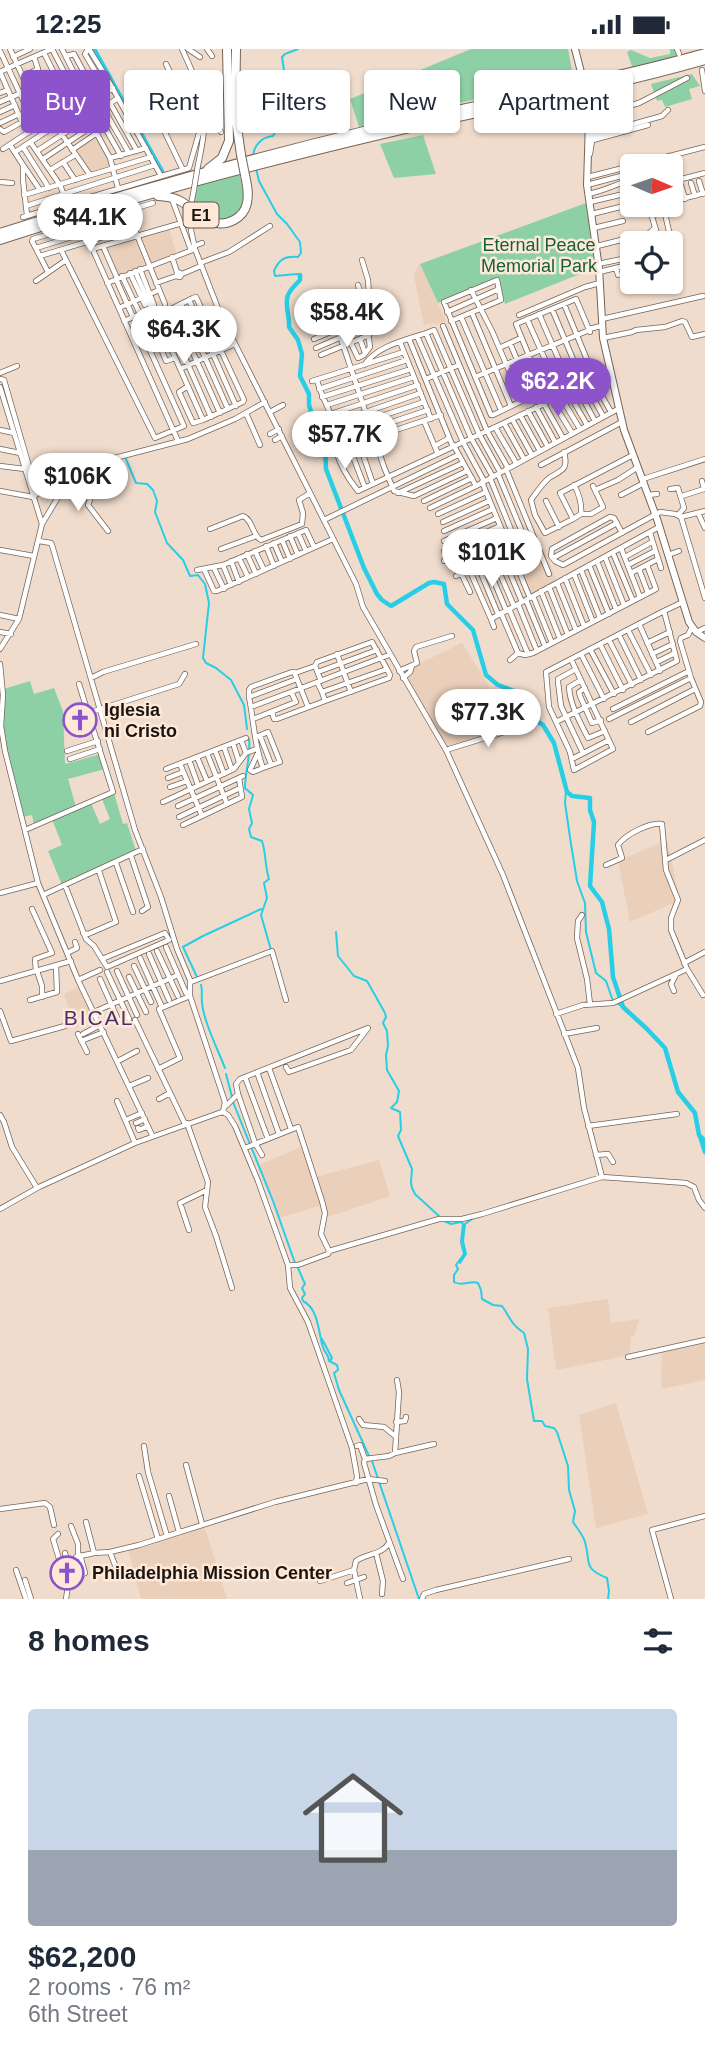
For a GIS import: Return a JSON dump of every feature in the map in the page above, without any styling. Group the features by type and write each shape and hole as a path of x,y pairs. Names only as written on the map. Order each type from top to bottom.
{"highway":[{"name":"E1","path":"141,198 162,196 177,199 206,219 217,223 231,222 242,213 248,196 235,114 236,49"},
{"name":"E1","path":"193,176 215,165 228,147 228,53"},
{"path":"228,53 232,113 243,165"},
{"name":"E1","path":"263,160 369,130 611,77 705,53"},
{"name":"E1","path":"0,233 193,176 613,85 705,60"},
{"name":"E1","path":"0,240 243,165"}],"main road":[{"path":"575,49 587,99 588,194 597,246 602,328 614,410 622,422 663,532 691,628 705,638"}],"street":[{"path":"10,49 21,73"},
{"path":"13,57 30,49"},
{"path":"21,119 8,89 2,82 0,72 52,49 63,70"},
{"path":"62,49 73,70"},
{"path":"93,70 85,54 89,49 102,70"},
{"path":"182,49 191,70"},
{"path":"188,49 200,57"},
{"path":"207,49 212,57"},
{"path":"0,51 21,97"},
{"path":"44,53 52,70"},
{"path":"66,56 74,54 83,70"},
{"path":"34,57 36,70"},
{"path":"166,64 169,70"},
{"path":"702,70 705,91"},
{"path":"587,156 590,155 596,115 639,103 687,78"},
{"path":"110,83 161,176"},
{"path":"0,93 8,89"},
{"path":"0,102 19,93"},
{"path":"118,97 110,103 137,151"},
{"path":"0,113 15,105"},
{"path":"593,137 662,116 668,110"},
{"path":"0,123 19,114"},
{"path":"110,120 129,153"},
{"path":"0,129 4,132 21,123"},
{"path":"593,137 649,125"},
{"path":"3,149 28,133"},
{"path":"15,152 45,133"},
{"path":"43,159 82,133"},
{"path":"50,170 97,133 110,158 118,188"},
{"path":"108,133 121,156"},
{"path":"165,133 183,170"},
{"path":"23,165 25,216 183,170 190,166 199,133"},
{"path":"193,248 191,205 203,133"},
{"path":"37,151 61,134 90,175"},
{"path":"31,143 60,185 67,203"},
{"path":"10,145 40,191"},
{"path":"675,154 705,146"},
{"path":"23,147 49,188"},
{"path":"110,158 146,148"},
{"path":"24,195 151,156"},
{"path":"63,162 75,180"},
{"path":"26,205 155,165"},
{"path":"683,181 705,173"},
{"path":"587,181 620,176"},
{"path":"683,192 685,199 704,194 699,181"},
{"path":"0,182 12,183"},
{"path":"588,194 603,191 620,182"},
{"path":"691,183 695,196"},
{"path":"590,202 620,195"},
{"path":"173,202 221,316 356,584 363,607 446,750 503,875 578,1068 588,1126 602,1177"},
{"path":"48,272 33,239 153,203"},
{"path":"592,214 620,205"},
{"path":"127,210 165,304"},
{"path":"653,217 656,231"},
{"path":"36,248 130,219"},
{"path":"594,228 623,221"},
{"path":"81,223 178,441"},
{"path":"92,249 181,223"},
{"path":"156,283 229,252 270,226"},
{"path":"40,256 133,228"},
{"path":"652,231 655,228"},
{"path":"597,246 620,240"},
{"path":"107,283 202,243"},
{"path":"103,246 140,314 124,321"},
{"path":"61,250 147,420 153,438 185,427 127,305 118,277"},
{"path":"172,257 178,274"},
{"path":"36,281 66,260"},
{"path":"306,323 369,296 362,260"},
{"path":"599,268 620,261"},
{"path":"599,268 620,267"},
{"path":"616,268 618,275"},
{"path":"135,271 146,296 150,305 146,296 135,271"},
{"path":"451,321 502,300 496,279 445,301 444,304 447,312 491,415 590,366 564,304"},
{"path":"519,315 600,282"},
{"path":"348,360 358,358 370,347 365,307 358,285"},
{"path":"447,312 499,289"},
{"path":"118,308 159,290"},
{"path":"471,290 482,308 522,401"},
{"path":"84,296 92,293"},
{"path":"475,377 577,335 703,296"},
{"path":"175,358 166,361 150,322 196,297 244,400 236,406 193,423 179,391 188,386"},
{"path":"543,390 516,324 579,298 589,331"},
{"path":"189,300 236,406"},
{"path":"181,304 228,409"},
{"path":"311,330 365,307"},
{"path":"173,308 220,413"},
{"path":"552,309 578,372"},
{"path":"332,312 388,477 398,494 414,496 467,471"},
{"path":"165,313 211,417"},
{"path":"472,313 512,406"},
{"path":"539,314 566,376"},
{"path":"157,317 203,420"},
{"path":"314,339 366,317"},
{"path":"461,317 501,410"},
{"path":"527,319 555,382"},
{"path":"602,328 665,327 682,321 692,337 705,334"},
{"path":"316,348 367,326"},
{"path":"443,326 487,431 507,469 549,574"},
{"path":"164,333 173,329"},
{"path":"365,365 377,351 434,330 479,435 491,477 519,547"},
{"path":"426,333 471,438 527,544"},
{"path":"321,355 369,335"},
{"path":"417,336 463,442 491,477"},
{"path":"499,348 521,338"},
{"path":"360,339 365,353"},
{"path":"409,339 450,438 476,486"},
{"path":"400,342 431,419"},
{"path":"351,343 358,358"},
{"path":"510,343 532,396"},
{"path":"180,369 235,344"},
{"path":"404,352 314,381 334,423 336,450 357,491 544,404 567,390 610,373"},
{"path":"319,389 407,360"},
{"path":"426,379 459,365"},
{"path":"0,373 17,366"},
{"path":"322,397 411,369"},
{"path":"327,405 414,377"},
{"path":"0,379 4,380 36,488 36,495 33,497"},
{"path":"430,508 476,486 614,410 593,380"},
{"path":"585,383 603,417"},
{"path":"331,414 418,385"},
{"path":"576,386 595,421"},
{"path":"0,387 42,524"},
{"path":"567,390 587,425"},
{"path":"334,423 421,393"},
{"path":"559,394 580,429"},
{"path":"551,399 572,433"},
{"path":"196,405 204,401"},
{"path":"336,431 424,402"},
{"path":"0,649 19,619 42,524 74,477 107,460 195,436 265,403"},
{"path":"544,404 563,438"},
{"path":"270,412 283,405"},
{"path":"537,407 555,442"},
{"path":"337,441 428,410"},
{"path":"528,411 548,447"},
{"path":"246,413 260,445"},
{"path":"336,450 440,415"},
{"path":"520,415 540,451"},
{"path":"512,419 532,455"},
{"path":"424,422 438,454"},
{"path":"541,464 622,422"},
{"path":"504,423 524,459"},
{"path":"495,427 516,463"},
{"path":"270,434 279,429"},
{"path":"0,430 13,433"},
{"path":"275,440 282,436"},
{"path":"434,446 450,438"},
{"path":"359,443 373,484"},
{"path":"349,446 365,488"},
{"path":"0,449 19,453"},
{"path":"564,452 566,460 560,473 548,479 531,500 544,532 581,514 591,514 610,504"},
{"path":"324,520 458,454"},
{"path":"573,519 560,493 633,454"},
{"path":"621,495 705,459"},
{"path":"398,494 463,463"},
{"path":"0,466 25,469"},
{"path":"595,488 618,480 638,467"},
{"path":"74,477 90,500 88,505 108,531"},
{"path":"491,477 486,492 510,550 518,653"},
{"path":"424,501 472,478"},
{"path":"588,479 603,507"},
{"path":"682,496 704,489 702,481"},
{"path":"574,485 579,496 581,514"},
{"path":"644,487 657,493"},
{"path":"670,489 679,488 684,508 689,515"},
{"path":"0,491 33,497"},
{"path":"438,514 486,492"},
{"path":"210,529 243,516 249,520 256,536 261,540 302,524 303,513 299,500 310,493"},
{"path":"443,522 489,501"},
{"path":"546,501 559,527"},
{"path":"684,508 680,516 705,595"},
{"path":"444,531 493,509"},
{"path":"622,533 614,518 610,517 552,549 551,553 553,558 563,565 622,533 655,514 664,512 680,516 705,511"},
{"path":"698,513 705,528"},
{"path":"444,541 497,518"},
{"path":"553,558 617,523"},
{"path":"444,551 500,526"},
{"path":"197,570 223,565 306,530 314,547"},
{"path":"491,619 650,533 663,532"},
{"path":"298,533 306,551"},
{"path":"444,561 503,533"},
{"path":"650,533 661,568"},
{"path":"222,549 256,536"},
{"path":"290,537 298,555"},
{"path":"204,569 214,591 224,589 333,539"},
{"path":"282,540 290,559"},
{"path":"456,576 535,540"},
{"path":"39,541 52,545 135,830 191,982 188,994 159,1009 180,1058 158,1069"},
{"path":"453,568 507,542"},
{"path":"625,557 652,542"},
{"path":"274,543 282,562"},
{"path":"266,546 274,566"},
{"path":"621,548 640,597"},
{"path":"0,550 34,556"},
{"path":"255,551 264,570"},
{"path":"628,565 655,551"},
{"path":"668,555 679,551"},
{"path":"613,552 633,601"},
{"path":"247,554 256,574"},
{"path":"502,554 528,654"},
{"path":"605,557 624,605"},
{"path":"239,558 248,577"},
{"path":"494,558 537,651"},
{"path":"631,573 658,559"},
{"path":"230,561 239,582"},
{"path":"597,561 616,609"},
{"path":"486,562 545,646"},
{"path":"223,565 231,585"},
{"path":"589,565 608,614"},
{"path":"510,660 518,653 537,651 656,589 647,565"},
{"path":"478,566 552,643"},
{"path":"214,568 224,589"},
{"path":"469,569 494,627"},
{"path":"639,569 649,593"},
{"path":"581,570 600,618"},
{"path":"461,573 470,592"},
{"path":"573,573 593,622"},
{"path":"565,578 584,626"},
{"path":"557,583 576,630"},
{"path":"549,587 568,635"},
{"path":"541,591 561,639"},
{"path":"571,659 613,751 573,770 572,759 548,706 545,673 571,659 581,654 590,649 683,603"},
{"path":"556,722 677,661 665,612"},
{"path":"0,615 19,619"},
{"path":"638,625 660,671"},
{"path":"648,732 699,706 701,702 680,641 688,635 691,628 705,628"},
{"path":"628,631 651,675"},
{"path":"0,632 11,634"},
{"path":"647,643 670,632"},
{"path":"619,635 641,680"},
{"path":"399,671 418,661 414,651 416,647 452,636"},
{"path":"610,640 632,685"},
{"path":"272,712 277,719 389,678 390,675 372,642 317,662 316,669 325,701"},
{"path":"91,678 103,671 196,644"},
{"path":"600,644 622,690"},
{"path":"652,654 673,644"},
{"path":"590,649 614,694"},
{"path":"296,676 377,650"},
{"path":"657,662 676,653"},
{"path":"337,654 351,692"},
{"path":"251,707 389,654"},
{"path":"581,654 604,699"},
{"path":"0,664 3,688 2,733 38,883 79,980 152,1135"},
{"path":"403,678 412,666"},
{"path":"322,692 387,669"},
{"path":"576,669 558,679 560,703 583,753"},
{"path":"613,709 689,671"},
{"path":"271,765 258,737 249,688 292,672 308,707"},
{"path":"88,713 179,684 185,674"},
{"path":"609,719 691,678"},
{"path":"581,680 569,687 570,701 589,738 605,731"},
{"path":"24,830 113,793 79,684"},
{"path":"585,688 579,694 592,723 601,720"},
{"path":"631,722 695,689"},
{"path":"291,692 299,711"},
{"path":"253,719 296,702"},
{"path":"446,750 523,726"},
{"path":"268,732 280,762 253,772 250,770 252,752 258,737 268,732"},
{"path":"166,769 244,739 263,768"},
{"path":"572,759 609,740"},
{"path":"67,751 98,741"},
{"path":"233,743 239,762"},
{"path":"224,747 232,770"},
{"path":"70,759 100,749"},
{"path":"215,750 224,774"},
{"path":"163,801 232,770 252,752"},
{"path":"207,753 227,804"},
{"path":"197,757 207,781"},
{"path":"189,760 198,785"},
{"path":"180,764 202,816"},
{"path":"168,778 183,772"},
{"path":"178,806 241,777 242,797 183,825"},
{"path":"170,787 187,781"},
{"path":"179,817 240,788"},
{"path":"606,865 622,858 618,847 621,840 652,824 662,824 666,870 678,900 671,918 671,930 684,963 703,995"},
{"path":"666,860 705,840"},
{"path":"43,895 143,849"},
{"path":"131,856 148,908 142,911"},
{"path":"116,863 133,912"},
{"path":"99,871 117,922"},
{"path":"0,893 38,883"},
{"path":"65,885 83,933 88,942 94,946 102,959 108,967 169,940 164,933 102,959"},
{"path":"32,909 52,954 35,959 42,997"},
{"path":"582,915 578,921 577,938 590,1004"},
{"path":"83,933 88,934 125,918"},
{"path":"68,953 77,949 75,942"},
{"path":"166,947 188,994 227,1105"},
{"path":"157,951 178,996"},
{"path":"191,982 272,951 286,1000"},
{"path":"684,963 705,952"},
{"path":"149,954 169,1000"},
{"path":"140,958 161,1005"},
{"path":"0,981 71,961"},
{"path":"30,1000 57,992 56,966"},
{"path":"75,970 83,966"},
{"path":"134,966 151,1002"},
{"path":"556,1014 590,1004 613,1003 687,969"},
{"path":"79,980 100,970"},
{"path":"117,971 158,1069 186,1124 208,1182 205,1207 232,1288"},
{"path":"107,972 129,1019"},
{"path":"674,991 671,984 676,974"},
{"path":"94,1012 178,975"},
{"path":"130,977 146,1012"},
{"path":"100,979 120,1024"},
{"path":"0,1011 11,1041 65,1026"},
{"path":"87,1052 80,1034 100,1024"},
{"path":"286,1067 289,1072 351,1050 368,1028 245,1077 236,1084 236,1095 250,1146 288,1265 290,1288 308,1322 352,1448 356,1483"},
{"path":"564,1034 597,1028"},
{"path":"81,1041 104,1032"},
{"path":"118,1061 137,1051"},
{"path":"269,1067 291,1129"},
{"path":"257,1072 279,1134"},
{"path":"245,1077 268,1139"},
{"path":"129,1086 148,1078"},
{"path":"159,1099 170,1093"},
{"path":"0,1209 37,1188 152,1135 223,1112 236,1095"},
{"path":"117,1101 135,1143"},
{"path":"128,1119 142,1112"},
{"path":"223,1112 250,1146 262,1155"},
{"path":"588,1126 677,1114"},
{"path":"0,1115 12,1147 37,1188"},
{"path":"145,1119 137,1125 139,1130 148,1126"},
{"path":"250,1146 298,1127 325,1213 321,1234 329,1251"},
{"path":"596,1155 608,1154 613,1162"},
{"path":"288,1265 297,1265 328,1254 329,1251 439,1219 462,1219 482,1214 602,1177 690,1184 705,1208"},
{"path":"189,1230 180,1203 207,1190"},
{"path":"628,1357 705,1340"},
{"path":"395,1453 397,1380"},
{"path":"396,1422 405,1422 405,1417"},
{"path":"359,1419 363,1425 384,1427 395,1436"},
{"path":"403,1579 364,1463 369,1459 434,1444"},
{"path":"357,1445 369,1459"},
{"path":"144,1446 148,1472 167,1536"},
{"path":"186,1465 202,1524"},
{"path":"139,1476 158,1539"},
{"path":"66,1599 70,1572 74,1559 79,1556 110,1552 158,1539 275,1502 368,1479 381,1481"},
{"path":"169,1496 179,1532"},
{"path":"0,1509 45,1503 50,1507 54,1525"},
{"path":"671,1599 652,1530 705,1516"},
{"path":"86,1522 94,1553"},
{"path":"71,1527 85,1572 81,1575"},
{"path":"58,1534 53,1539 68,1586"},
{"path":"360,1599 354,1570 357,1559 376,1553 389,1543"},
{"path":"110,1552 115,1565"},
{"path":"65,1553 70,1572"},
{"path":"376,1553 383,1577 382,1594"},
{"path":"422,1599 424,1594 436,1590 569,1559"},
{"path":"16,1570 29,1599"},
{"path":"320,1581 354,1570"},
{"path":"347,1583 364,1577"},
{"path":"25,1580 29,1599"}],"shaded area":[{"path":"97,134 111,169 90,176 73,150"},
{"path":"169,228 176,253 150,263 140,236"},
{"path":"137,237 148,264 118,276 105,247"},
{"path":"420,264 446,321 424,325 414,276"},
{"path":"540,540 557,581 531,595 512,552"},
{"path":"462,643 489,686 504,719 496,733 447,748 402,672"},
{"path":"667,840 680,900 630,922 618,861"},
{"path":"81,986 96,1018 76,1028 64,994"},
{"path":"303,1146 322,1205 279,1218 259,1165"},
{"path":"379,1160 390,1196 328,1217 316,1177"},
{"path":"608,1299 611,1323 639,1319 634,1336 631,1335 630,1355 556,1370 548,1308"},
{"path":"705,1342 705,1380 661,1389 662,1351"},
{"path":"616,1403 648,1514 596,1528 579,1415"},
{"path":"204,1525 227,1599 141,1599 128,1549"}],"green space":[{"path":"471,49 568,49 572,70 474,70 474,100 460,103 460,70 420,70"},
{"path":"670,49 676,49 679,57 628,70 632,66 627,52 631,50 650,58 670,54"},
{"path":"692,74 700,86 689,89 692,99 665,107 662,100 657,101 651,84"},
{"path":"364,93 364,126 359,127 350,99"},
{"path":"423,135 436,174 394,178 380,144"},
{"path":"239,172 244,194 240,213 225,221 208,218 193,206 196,185"},
{"name":"Eternal Peace Memorial Park","path":"586,203 595,268 505,304 498,278 438,303 420,264"},
{"path":"30,681 34,694 54,688 63,711 65,764 101,754 105,769 68,779 76,807 34,825 32,815 23,817 3,732 4,689"},
{"path":"114,793 123,824 127,823 136,851 62,885 48,851 62,845 52,819 91,803 100,824 110,819 102,799"}],"waterway":[{"path":"94,49 163,173"},
{"path":"253,156 259,142 273,136 278,127 285,88 282,57 298,49"},
{"path":"256,168 259,181 277,214 300,242 301,253 298,257 280,261 274,271 275,276 300,275"},
{"path":"300,275 300,280 287,299 289,327 298,340 302,354 300,376 309,394 309,405 317,431 325,446 326,469 364,568 377,594 391,606 429,583 444,584 447,604 473,630 486,675 498,685 514,691 527,715 543,725 554,743 567,792 572,796 590,798 594,822 590,886 602,902 609,929 613,977 623,1007 665,1048 678,1092 695,1113 699,1135 705,1141"},
{"path":"126,459 136,483 147,484 153,490 157,501 155,512 167,543 183,560 190,576 198,575 205,584 209,603 203,658 231,680 244,705 247,729"},
{"path":"249,739 245,788 253,795 249,809 252,823 249,829 251,837 262,841 264,850 269,879 264,883 267,898 261,915 271,950"},
{"path":"566,791 565,803 577,881 585,903 586,932 596,973 606,981 613,1001"},
{"path":"197,977 183,947 261,909"},
{"path":"336,932 338,956 354,976 367,981 385,1013 383,1023 387,1031 387,1070 399,1091 397,1102 391,1108 400,1112 401,1130 398,1136 412,1169 412,1188 440,1217"},
{"path":"201,985 205,1017 225,1068"},
{"path":"618,1004 623,1007"},
{"path":"226,1074 232,1097"},
{"path":"233,1102 295,1263"},
{"path":"700,1136 705,1152"},
{"path":"460,1263 466,1254 463,1241 465,1224 475,1217"},
{"path":"444,1221 463,1224 461,1242 464,1254 456,1265 458,1269 454,1282 478,1283 482,1299 502,1306 513,1323 524,1333 528,1349 527,1379 534,1421 542,1421 545,1426 554,1428 557,1432 568,1466 569,1490 575,1511 573,1522 584,1539 589,1564 594,1571 607,1578 608,1599"},
{"path":"298,1268 305,1284 302,1288 305,1294 303,1301 315,1315 329,1361 337,1365 338,1370 334,1373 339,1390 369,1456"},
{"path":"322,1339 332,1358 330,1361"},
{"path":"372,1461 419,1599"}],"place":[{"name":"Iglesia ni Cristo","path":"80,720"},
{"name":"Philadelphia Mission Center","path":"67,1573"}],"district":[{"name":"BICAL","path":"99,1017"}]}
